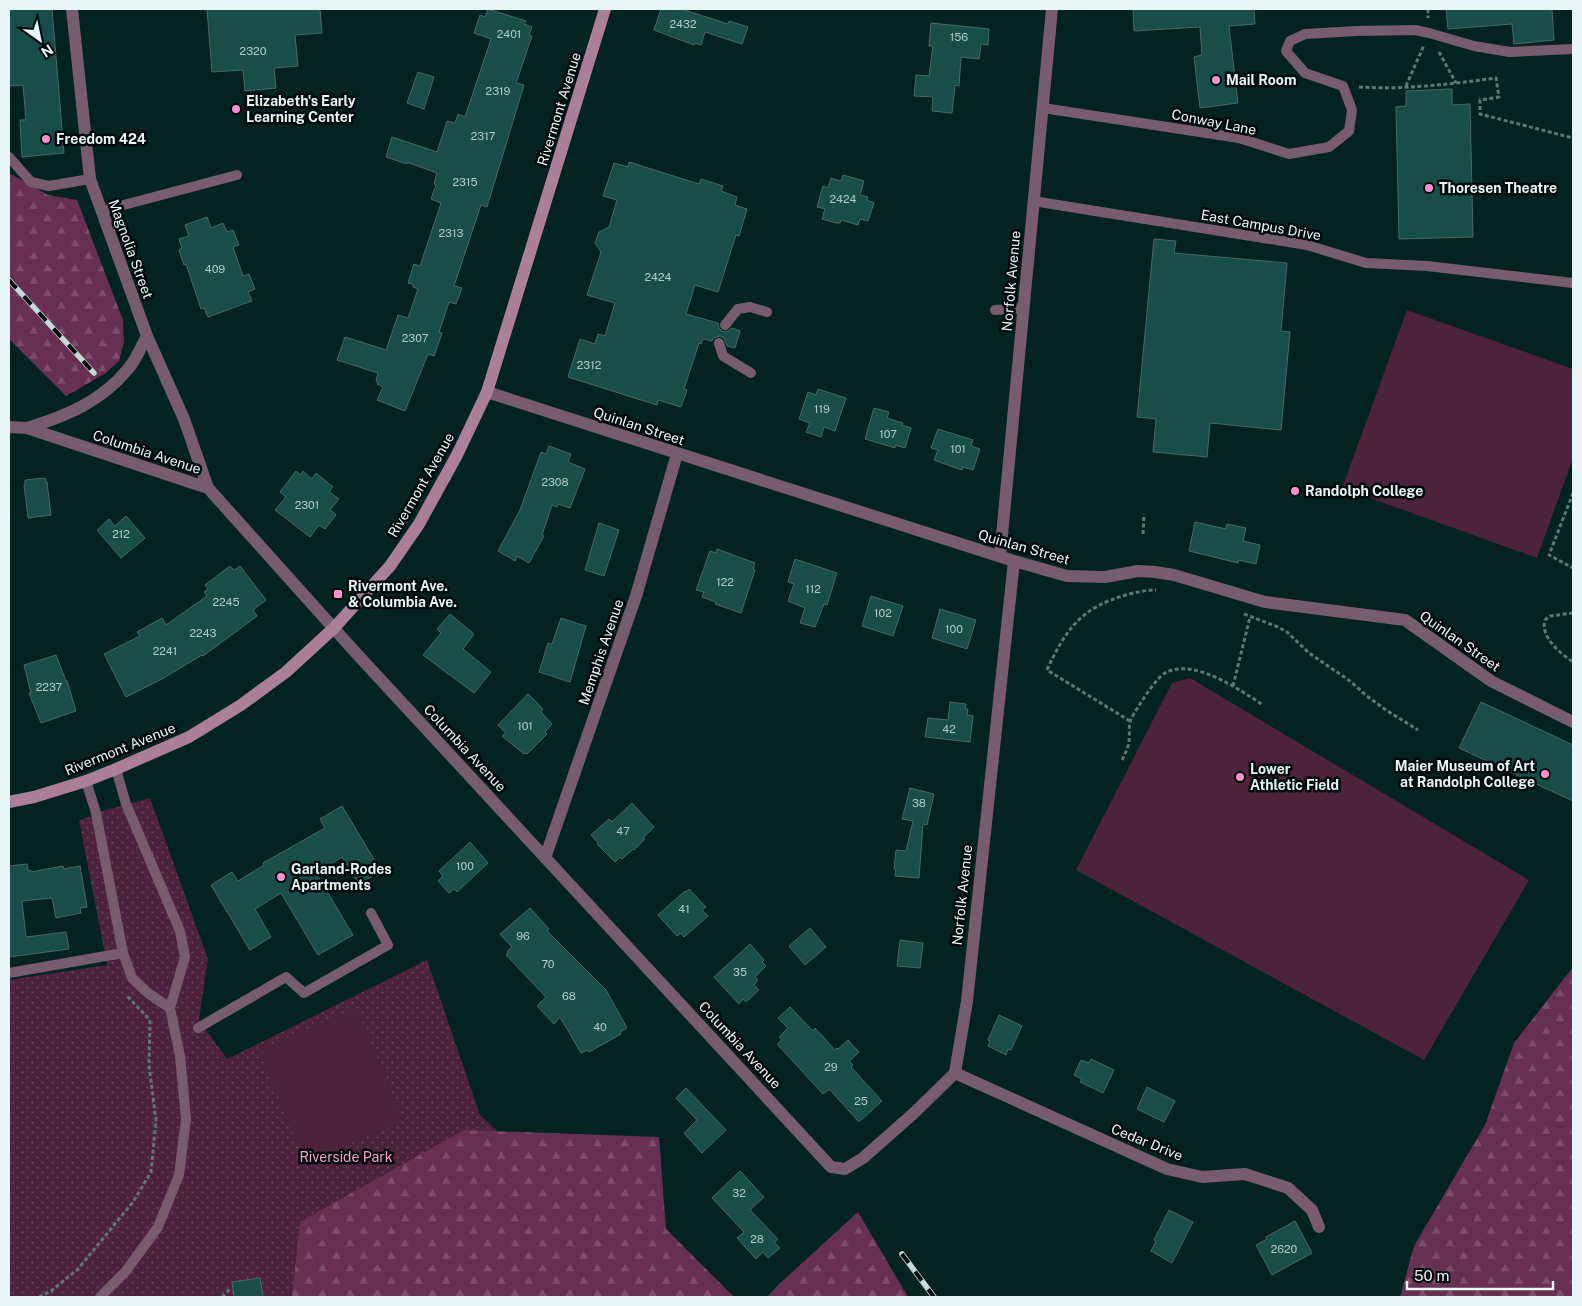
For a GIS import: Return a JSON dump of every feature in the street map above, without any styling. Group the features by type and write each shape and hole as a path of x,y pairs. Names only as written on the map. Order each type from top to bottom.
{"main road":[{"name":"Rivermont Avenue","path":"9,802 34,797 86,781 116,769 189,737 241,705 286,672 334,628 390,566 419,524 457,455 487,392 605,9"}],"street":[{"name":"Magnolia Street","path":"72,9 90,179 147,336 184,419 208,488"},
{"name":"Norfolk Avenue","path":"1000,556 1052,9"},
{"name":"Columbia Avenue","path":"27,428 63,416 100,396 129,368 147,336"},
{"name":"Quinlan Street","path":"487,392 1014,562 1068,576 1105,577 1138,572 1155,572 1174,575 1265,602 1405,620 1491,682 1573,722"},
{"name":"Columbia Avenue","path":"9,427 27,428 208,488 334,628 831,1167 845,1169 863,1158 914,1113 955,1073"},
{"name":"Memphis Avenue","path":"546,858 636,596 677,454"},
{"name":"Norfolk Avenue","path":"955,1073 967,1001 1014,562"},
{"name":"Cedar Drive","path":"955,1073 1167,1169 1202,1177 1245,1174 1288,1188 1312,1210 1319,1227"}],"lane":[{"path":"1343,86 1305,73 1286,51 1290,41 1305,34 1356,30 1414,30 1474,46 1510,52 1573,49"},
{"name":"Conway Lane","path":"1042,108 1239,138 1289,154 1329,147 1349,131 1352,110 1343,86"},
{"path":"9,157 31,182 49,186 90,179"},
{"path":"101,211 237,175"},
{"name":"East Campus Drive","path":"1034,201 1307,244 1366,263 1427,266 1573,283"},
{"path":"725,325 738,309 750,307 767,312"},
{"path":"995,310 1024,308"},
{"path":"719,343 723,356 751,373"},
{"path":"100,1297 126,1272 158,1227 179,1175 186,1119 180,1056 170,1008 185,957 180,931 126,804 116,769"},
{"path":"86,781 96,813 123,953 132,978 148,993 170,1008"},
{"path":"198,1028 286,977 304,993 388,944 371,914"},
{"path":"9,973 123,953"}],"path":[{"path":"1406,86 1429,33"},
{"path":"1343,86 1406,86 1496,78 1499,97 1480,100 1480,114 1573,138"},
{"path":"1573,493 1549,555 1573,568"},
{"path":"1142,534 1144,514"},
{"path":"1130,721 1047,670 1067,633 1090,610 1100,604 1137,592 1161,590"},
{"path":"1573,613 1550,616 1544,620 1543,626 1554,645 1573,662"},
{"path":"1241,614 1278,626 1309,653 1350,681 1380,706 1418,730"},
{"path":"1233,686 1250,617"},
{"path":"1122,760 1129,744 1130,721 1165,673 1180,668 1204,672 1233,686 1264,705"},
{"path":"39,1297 51,1291 78,1269 133,1202 151,1172 156,1121 149,1065 150,1020 126,995"},
{"path":"222,1297 230,1289"}],"green space":[{"path":"9,173 48,195 77,200 123,320 124,342 119,361 106,373 66,396 9,339"},
{"path":"1407,310 1573,369 1573,458 1537,558 1342,488"},
{"name":"Lower Athletic Field","path":"1190,678 1529,880 1424,1060 1076,870 1172,683"},
{"name":"Riverside Park","path":"150,798 208,959 199,1020 227,1059 427,960 480,1115 679,1297 9,1297 9,980 107,965 79,820 96,815 96,813"},
{"path":"1573,967 1573,1297 1400,1297 1414,1246 1485,1125 1514,1043"},
{"path":"356,1008 404,1121 305,1161 259,1050"},
{"path":"464,1130 659,1137 666,1229 734,1297 292,1297 300,1222"},
{"path":"858,1212 908,1297 767,1297 777,1286"}],"building":[{"path":"9,9 52,9 64,153 22,157 20,120 26,120 23,85 9,86"},
{"path":"207,9 320,9 322,33 295,35 298,66 274,68 276,88 245,91 243,70 212,72"},
{"path":"488,9 526,21 524,24 532,27 529,35 532,36 516,83 524,85 487,207 481,205 454,286 462,288 456,304 449,302 439,332 442,333 434,356 428,354 405,411 377,400 383,387 377,384 378,373 337,360 345,337 386,350 398,315 408,318 418,289 413,287 413,284 408,283 414,264 420,266 441,203 431,199 436,185 434,184 437,173 407,162 407,164 386,157 392,137 437,152 447,121 455,123 458,114 465,117 491,39 474,33 480,15 485,17"},
{"path":"661,9 681,9 728,24 729,21 748,27 742,44 705,32 701,45 695,43 694,45 654,30"},
{"path":"1133,9 1254,9 1255,24 1229,26 1238,103 1200,108 1194,57 1202,55 1200,27 1134,31"},
{"path":"1446,9 1552,9 1554,40 1514,44 1512,24 1448,29"},
{"path":"931,23 989,29 988,45 981,44 979,59 961,57 959,86 955,85 952,113 932,111 933,97 914,96 916,75 929,76 933,46 929,46"},
{"path":"418,72 434,77 424,109 407,103"},
{"path":"1452,89 1452,105 1470,104 1473,237 1399,239 1396,107 1406,106 1406,91"},
{"path":"629,162 699,184 701,179 723,186 721,191 737,197 735,205 747,209 739,236 736,235 718,292 695,285 686,314 718,323 719,328 723,332 732,328 740,331 735,348 727,346 724,338 720,336 712,341 703,339 701,344 699,343 684,389 687,390 681,407 658,400 657,405 568,377 580,339 595,344 598,334 605,336 615,303 587,295 601,252 595,243 599,232 609,227 617,200 603,196 614,163 628,167"},
{"path":"843,175 864,181 860,195 868,197 867,200 874,203 868,221 860,219 858,225 841,220 840,223 836,223 822,219 825,209 817,207 823,186 828,188 831,178 841,181"},
{"path":"207,217 211,228 223,223 227,232 233,230 239,245 233,247 243,276 249,274 255,289 248,292 252,301 208,317 204,308 201,309 186,264 184,265 179,250 182,248 179,239 189,236 185,225"},
{"path":"1154,239 1176,241 1174,253 1287,263 1281,331 1290,332 1281,430 1210,423 1207,457 1153,452 1156,419 1137,417"},
{"path":"818,389 846,398 835,431 824,427 821,437 806,432 810,423 799,419 808,392 816,395"},
{"path":"874,408 889,412 887,418 903,423 902,425 911,428 905,448 895,445 895,448 865,439"},
{"path":"938,429 973,440 971,446 980,449 973,470 963,467 962,470 934,460 938,450 931,448"},
{"path":"549,446 571,454 568,462 585,469 570,508 558,504 557,507 552,505 542,535 544,536 529,563 517,556 515,561 498,551 520,510 541,452 546,454"},
{"path":"296,471 301,475 303,471 312,479 316,473 333,487 329,492 339,499 330,510 336,515 325,529 319,525 310,537 275,510 286,497 280,492"},
{"path":"45,478 51,515 28,518 25,480"},
{"path":"126,516 145,538 121,558 97,530 109,519 115,526"},
{"path":"1195,522 1226,529 1227,524 1246,528 1243,541 1260,545 1256,564 1239,560 1238,563 1189,551"},
{"path":"599,523 619,530 604,576 585,570"},
{"path":"717,549 755,563 753,569 755,570 741,613 715,604 716,602 702,597 704,592 696,590 710,551 716,553"},
{"path":"795,559 837,573 827,605 824,604 815,627 800,623 805,608 788,601 794,584 788,582"},
{"path":"230,566 234,570 240,566 266,600 253,610 257,616 203,656 126,697 104,654 140,636 137,632 162,618 166,625 207,596 204,592 208,589 205,585"},
{"path":"871,596 903,606 893,636 862,626"},
{"path":"940,609 976,620 967,649 932,638"},
{"path":"450,614 474,634 463,649 491,672 474,693 423,655 441,633 437,629"},
{"path":"561,618 586,626 570,682 539,672 548,643 552,644"},
{"path":"56,655 67,681 76,711 41,723 29,693 31,693 24,665"},
{"path":"528,694 543,709 541,712 552,724 545,732 547,734 527,754 524,754 502,736 506,733 498,725"},
{"path":"950,702 966,704 965,709 968,709 967,715 973,716 970,742 925,737 928,718 948,720"},
{"name":"Maier Museum of Art at Randolph College","path":"1481,702 1573,745 1573,801 1459,748"},
{"path":"910,788 934,794 927,825 923,824 919,878 895,876 896,869 894,869 896,850 906,851 913,821 902,819"},
{"path":"632,803 654,827 634,850 622,859 620,857 615,862 591,835 609,819 612,822"},
{"name":"Garland-Rodes Apartments","path":"342,806 381,871 359,884 342,857 316,873 353,935 318,955 281,893 255,909 271,937 250,950 211,885 232,872 238,881 264,865 263,863 325,828 320,819"},
{"path":"470,842 488,863 457,892 454,889 449,893 438,881 443,876 439,871"},
{"path":"27,864 28,871 31,870 31,872 63,866 64,869 80,866 87,907 80,908 81,913 56,918 52,898 22,901 26,937 66,932 69,949 9,957 9,866"},
{"path":"689,889 706,907 702,910 708,916 684,937 681,933 677,936 658,915"},
{"path":"530,908 549,929 547,931 606,990 627,1028 620,1032 621,1034 589,1052 588,1050 581,1053 560,1017 554,1024 537,1006 546,997 506,955 512,947 500,934"},
{"path":"810,928 826,947 805,965 789,946"},
{"path":"900,940 923,943 920,968 897,966"},
{"path":"750,944 764,960 762,962 766,966 755,977 758,980 754,985 759,990 746,1002 743,999 739,1004 714,977"},
{"path":"790,1007 813,1031 815,1028 835,1050 848,1040 859,1052 849,1061 853,1065 851,1067 882,1101 859,1122 830,1090 823,1094 777,1044 782,1040 779,1037 788,1028 778,1018"},
{"path":"999,1015 1022,1026 1011,1050 1008,1049 1006,1055 988,1046 990,1041 988,1040"},
{"path":"1091,1059 1114,1070 1103,1093 1080,1082 1082,1079 1074,1075 1081,1060 1089,1063"},
{"path":"1147,1087 1175,1101 1164,1122 1137,1109"},
{"path":"686,1088 726,1130 702,1153 684,1133 697,1120 676,1098"},
{"path":"740,1171 764,1197 750,1210 778,1239 774,1242 780,1248 768,1258 763,1252 756,1259 737,1238 744,1232 712,1198"},
{"path":"1169,1210 1193,1222 1172,1263 1151,1251 1156,1241 1154,1240"},
{"path":"1295,1221 1312,1253 1272,1275 1256,1245 1267,1239 1266,1237"},
{"path":"260,1278 263,1297 234,1297 232,1282"}],"railway":[{"path":"9,280 94,373"},
{"path":"902,1254 934,1297"}],"place":[{"name":"Mail Room","path":"1216,80"},
{"name":"Elizabeth's Early Learning Center","path":"236,109"},
{"name":"Freedom 424","path":"46,139"},
{"name":"Thoresen Theatre","path":"1429,188"},
{"name":"Randolph College","path":"1295,491"},
{"name":"Rivermont Ave. & Columbia Ave.","path":"338,594"},
{"name":"Maier Museum of Art at Randolph College","path":"1545,774"},
{"name":"Lower Athletic Field","path":"1240,777"},
{"name":"Garland-Rodes Apartments","path":"281,877"}]}
